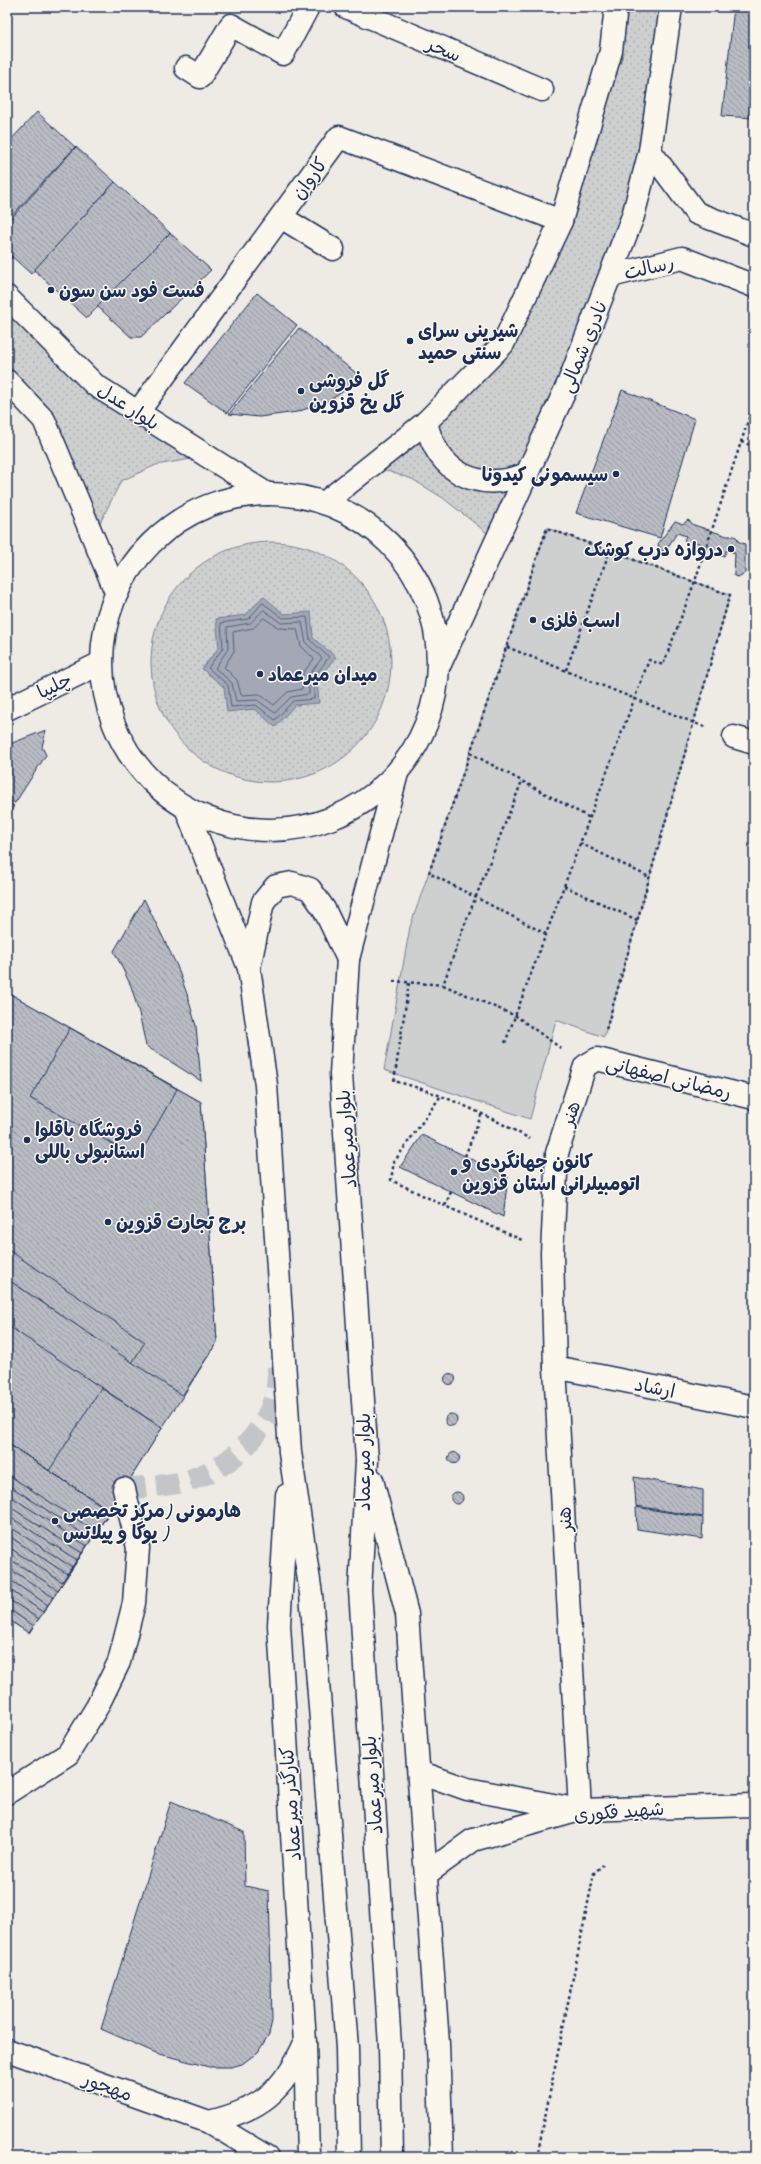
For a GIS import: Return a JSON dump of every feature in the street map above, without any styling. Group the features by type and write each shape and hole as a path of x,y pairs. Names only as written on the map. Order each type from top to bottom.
{"main road":[{"path":"186,68 200,77 231,25 283,54 308,7"},
{"name":"سحر","path":"346,7 542,90"},
{"path":"324,503 426,422 503,344 561,221 611,51 616,7"},
{"name":"نادری شمالی","path":"439,667 569,382 633,216 650,151 671,7"},
{"name":"کاروان","path":"138,412 339,136 561,221"},
{"path":"650,151 696,212 754,235"},
{"path":"281,217 333,249"},
{"name":"رسالت","path":"611,276 682,258 754,286"},
{"name":"بلوار عدل","path":"7,297 95,385 267,494"},
{"path":"7,381 44,420 116,592"},
{"path":"426,422 430,438 437,453 448,465 462,475 478,481 495,483 511,480 527,474"},
{"path":"267,494 296,496 324,503 349,513 372,528 392,545 409,566 422,589 432,614 437,640 439,667 436,695 427,723 414,749 397,773 376,793 352,809 326,820 298,828 269,830 240,828 212,820 186,808 162,791 141,771 124,747 112,720 106,699 101,662 105,627 116,592 132,565 152,541 177,521 205,506 236,498 267,494"},
{"name":"چلیپا","path":"7,708 101,662"},
{"name":"بلوار میرعماد","path":"392,2157 390,2046 360,1590 367,1460 341,1074 348,959 397,773"},
{"path":"186,808 250,968 266,1085 290,1452 312,1594 347,2048 349,2157"},
{"path":"250,968 263,902 276,886 292,883 310,889 324,909 348,959"},
{"name":"رمضانی اصفهانی","path":"591,1062 754,1098"},
{"name":"هنر","path":"580,1810 555,1367 552,1253 557,1153 591,1062"},
{"name":"ارشاد","path":"555,1367 754,1407"},
{"name":"کنارگذر میرعماد","path":"290,1452 279,1625 305,2044 308,2157"},
{"path":"367,1460 407,1614 438,2044 442,2157"},
{"path":"7,1793 68,1754 97,1707 119,1662 134,1603 138,1548 124,1489"},
{"path":"419,1772 467,1789 580,1810"},
{"name":"شهید فکوری","path":"426,1874 473,1840 580,1810 754,1805"},
{"path":"209,2122 234,2116 258,2105 275,2091 294,2067 305,2044"},
{"name":"مهجور","path":"7,2050 209,2122 267,2157"}],"path":[{"path":"7,262 12,257"},
{"path":"505,1042 649,660 663,665 695,581 754,403"},
{"path":"741,442 754,446"},
{"path":"393,981 443,985 516,1016 591,1062 637,920 730,596 695,581 548,528 429,873 546,934"},
{"path":"566,670 610,550"},
{"path":"507,646 693,723 744,740"},
{"path":"470,753 590,818"},
{"path":"443,985 475,898 522,781"},
{"path":"580,843 649,878"},
{"path":"564,886 637,920"},
{"path":"409,982 394,1081 417,1087 482,1113 528,1138"},
{"path":"440,1096 394,1162 391,1180 445,1206 552,1253"},
{"path":"465,1156 482,1113"},
{"path":"445,1206 451,1192"},
{"path":"537,2157 594,1873 603,1865"}],"shaded area":[{"path":"616,7 671,7 650,151 497,541 443,498 412,479 371,466 475,372 561,221"},
{"path":"7,297 95,385 208,456 156,465 121,481 93,537 44,420 7,381"},
{"path":"547,528 730,595 604,1037 556,1020 530,1119 384,1070 410,927"},
{"path":"259,542 283,542 306,547 328,556 356,577 371,595 382,616 389,639 391,662 389,685 382,708 371,729 356,747 328,768 306,777 283,782 259,782 236,777 214,768 195,755 178,738 165,719 156,697 151,674 151,650 156,627 165,605 178,586 195,569 214,556 236,547"}],"water":[{"path":"263,596 284,614 311,612 313,638 336,657 317,679 319,703 295,705 275,727 255,709 227,712 224,687 202,669 219,647 216,619 246,615"}],"building":[{"path":"734,7 754,7 754,118 722,116"},
{"path":"37,112 75,147 7,221 7,144"},
{"path":"76,147 115,182 31,274 7,252 7,223"},
{"path":"115,182 170,233 87,318 34,270"},
{"path":"170,233 211,270 141,337 131,337 97,306"},
{"path":"257,293 297,325 227,413 185,383"},
{"path":"299,328 361,377 352,386 328,401 297,412 259,417 229,414"},
{"path":"622,390 695,419 660,538 576,513"},
{"name":"دروازه درب کوشک","path":"688,520 694,525 727,536 735,536 738,539 737,541 745,544 745,573 738,577 734,576 735,553 727,550 724,556 721,556 719,550 692,541 690,544 687,544 684,540 686,536 677,533 665,551 660,551 658,544 675,521 683,524"},
{"path":"46,730 42,747 46,755 15,803 7,799 7,745"},
{"path":"7,802 14,806 7,816"},
{"path":"144,899 177,966 187,994 196,1026 201,1081 146,1046 139,1013 131,986 114,951"},
{"name":"برج تجارت قزوین","path":"7,992 201,1102 217,1342 183,1396 7,1279"},
{"name":"برج تجارت قزوین","path":"7,992 201,1102 217,1342 29,1633 7,1619"},
{"path":"70,1028 177,1089 138,1158 30,1098"},
{"name":"کانون جهانگردی و اتومبیلرانی استان قزوین","path":"422,1135 508,1177 503,1217 400,1167"},
{"path":"7,1249 145,1342 132,1363 7,1279"},
{"path":"7,1279 183,1396 162,1428 7,1326"},
{"path":"7,1325 162,1428 110,1511 7,1443"},
{"path":"450,1373 454,1375 456,1379 454,1383 450,1385 446,1383 444,1379 446,1375"},
{"path":"101,1388 162,1428 110,1511 49,1471"},
{"path":"451,1414 455,1416 457,1420 455,1424 451,1426 447,1424 445,1420 447,1416"},
{"name":"هارمونی (مرکز تخصصی یوگا و پیلاتس )","path":"7,1443 110,1511 29,1633 7,1619"},
{"name":"هارمونی (مرکز تخصصی یوگا و پیلاتس )","path":"7,1443 110,1511 34,1626 7,1608"},
{"name":"هارمونی (مرکز تخصصی یوگا و پیلاتس )","path":"7,1443 110,1511 39,1619 7,1598"},
{"name":"هارمونی (مرکز تخصصی یوگا و پیلاتس )","path":"7,1443 110,1511 43,1612 7,1588"},
{"name":"هارمونی (مرکز تخصصی یوگا و پیلاتس )","path":"7,1443 110,1511 48,1605 7,1578"},
{"name":"هارمونی (مرکز تخصصی یوگا و پیلاتس )","path":"7,1443 110,1511 53,1597 7,1567"},
{"name":"هارمونی (مرکز تخصصی یوگا و پیلاتس )","path":"7,1443 110,1511 58,1590 7,1557"},
{"name":"هارمونی (مرکز تخصصی یوگا و پیلاتس )","path":"7,1443 110,1511 62,1582 7,1546"},
{"name":"هارمونی (مرکز تخصصی یوگا و پیلاتس )","path":"7,1443 110,1511 67,1574 7,1535"},
{"name":"هارمونی (مرکز تخصصی یوگا و پیلاتس )","path":"7,1443 110,1511 72,1567 7,1525"},
{"name":"هارمونی (مرکز تخصصی یوگا و پیلاتس )","path":"7,1443 110,1511 77,1560 7,1515"},
{"name":"هارمونی (مرکز تخصصی یوگا و پیلاتس )","path":"7,1443 110,1511 82,1553 7,1505"},
{"path":"7,1443 110,1511 87,1546 7,1494"},
{"path":"7,1443 110,1511 91,1539 7,1484"},
{"path":"7,1443 110,1511 96,1532 7,1474"},
{"path":"454,1452 458,1454 460,1458 458,1462 454,1464 450,1462 448,1458 450,1454"},
{"path":"634,1477 703,1490 703,1517 636,1506"},
{"path":"455,1492 459,1492 463,1498 459,1504 455,1504 451,1500 451,1496"},
{"path":"636,1507 703,1518 702,1539 637,1529"},
{"path":"171,1801 244,1832 245,1886 269,1891 272,2021 269,2034 258,2052 242,2064 231,2067 209,2067 156,2053 101,2029"}],"tunnel":[{"path":"124,1489 178,1483 195,1478 211,1471 240,1451 263,1424 271,1408 277,1389 278,1365"}],"place":[{"name":"فست فود سن سون","path":"51,290"},
{"name":"شیرینی سرای سنتی حمید","path":"410,341"},
{"name":"گل فروشی گل یخ قزوین","path":"301,391"},
{"name":"سیسمونی کیدونا","path":"616,474"},
{"name":"دروازه درب کوشک","path":"731,549"},
{"name":"اسب فلزی","path":"533,620"},
{"name":"میدان میرعماد","path":"260,674"},
{"name":"فروشگاه باقلوا استانبولی باللی","path":"27,1140"},
{"name":"کانون جهانگردی و اتومبیلرانی استان قزوین","path":"454,1172"},
{"name":"برج تجارت قزوین","path":"108,1222"},
{"name":"هارمونی (مرکز تخصصی یوگا و پیلاتس )","path":"55,1521"}]}
